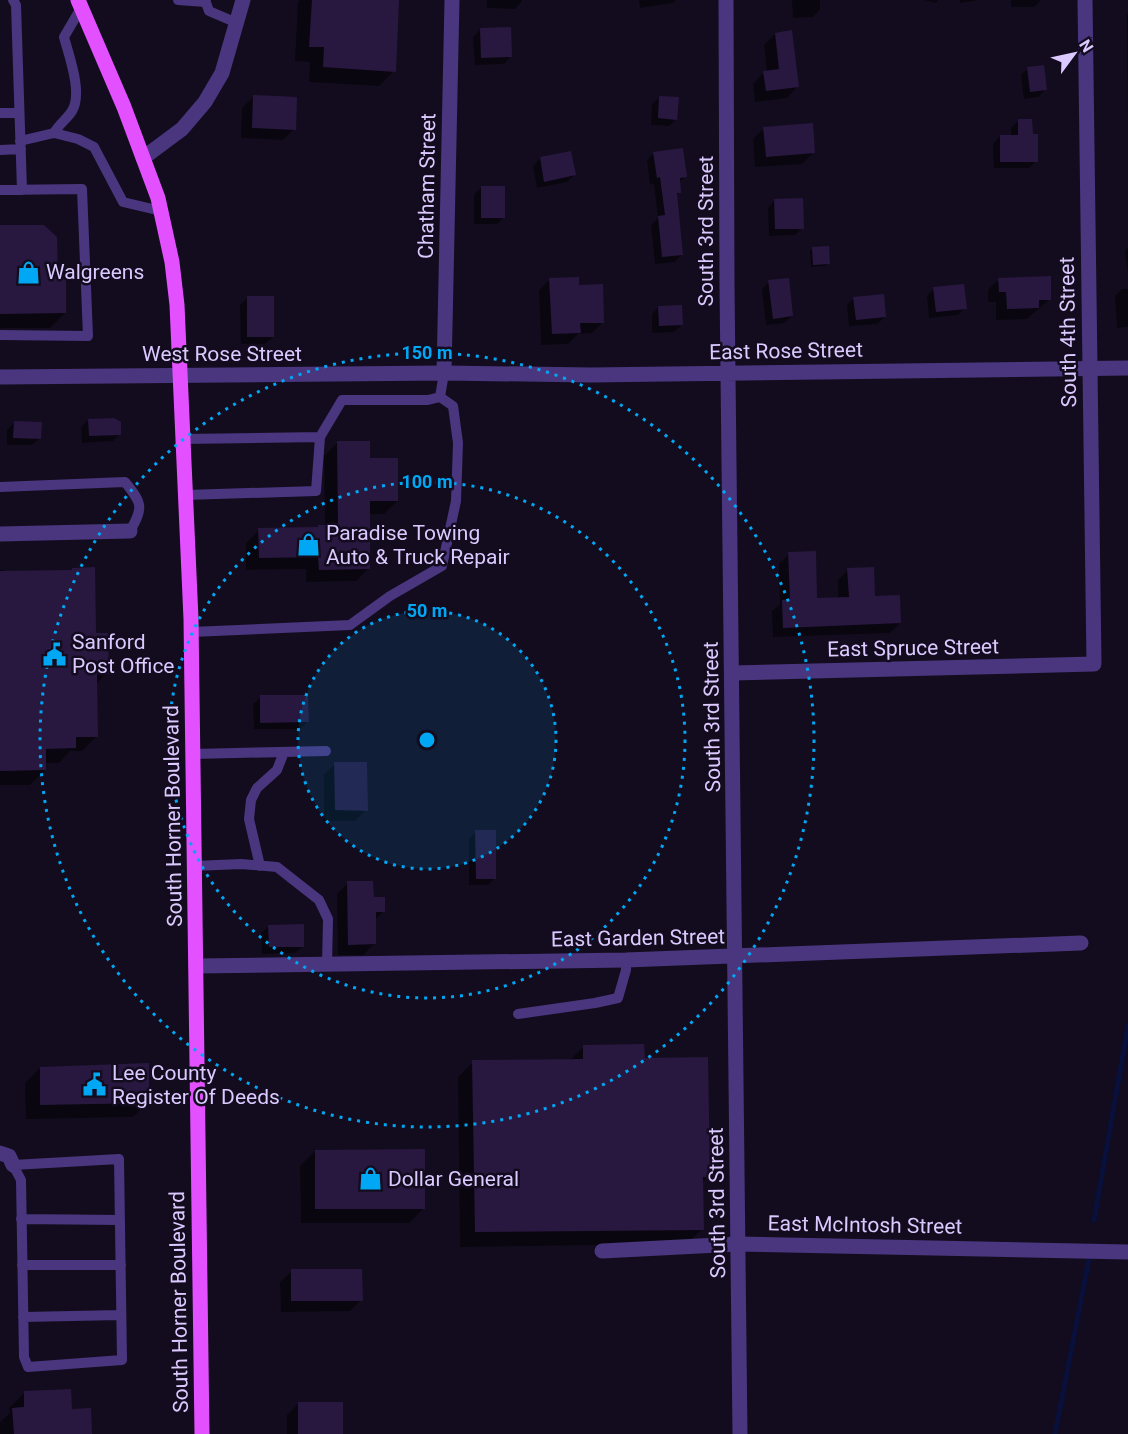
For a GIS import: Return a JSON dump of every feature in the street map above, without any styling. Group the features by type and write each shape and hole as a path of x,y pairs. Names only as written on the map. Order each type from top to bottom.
{"main road":[{"name":"South Horner Boulevard","path":"80,4 124,107 161,212 172,262 177,305 191,632 202,1434"}],"street":[{"path":"143,158 182,129 205,102 222,73 243,0"},
{"name":"Chatham Street","path":"444,373 452,0"},
{"name":"South 3rd Street","path":"726,0 740,1434"},
{"name":"South 4th Street","path":"1085,0 1094,664"},
{"name":"East Rose Street","path":"444,373 591,375 1128,368"},
{"name":"West Rose Street","path":"0,377 444,373"},
{"path":"0,534 130,531"},
{"name":"East Spruce Street","path":"732,673 1094,664"},
{"name":"East Garden Street","path":"196,966 626,960 1081,943"},
{"path":"0,1153 9,1156 13,1165"},
{"name":"East McIntosh Street","path":"602,1251 738,1244 1128,1252"}],"lane":[{"path":"13,0 16,5 22,190"},
{"path":"178,0 206,1 209,11 237,23"},
{"path":"0,150 54,133 71,112 76,101 76,91 64,37 80,4"},
{"path":"0,113 19,113"},
{"path":"54,133 78,139 94,147 123,202 161,212"},
{"path":"0,190 82,189 88,336 0,335"},
{"path":"440,397 444,373"},
{"path":"185,495 316,491 320,436 342,400 428,400 440,397 453,406 458,443 456,501 442,566 390,596 350,625 191,632"},
{"path":"183,439 320,436"},
{"path":"0,487 125,482 138,499 139,516 130,531"},
{"path":"193,754 327,751"},
{"path":"260,866 249,819 251,800 257,788 277,770 284,752"},
{"path":"194,866 242,864 277,867 319,900 328,919 327,965"},
{"path":"518,1014 618,998 626,970 626,960"},
{"path":"119,1159 122,1360 28,1367 24,1357 21,1180 13,1165 119,1159"},
{"path":"21,1219 120,1220"},
{"path":"22,1265 121,1265"},
{"path":"23,1317 122,1315"}],"building":[{"path":"312,0 399,0 396,72 323,67 324,47 309,47"},
{"path":"511,27 512,57 481,58 480,28"},
{"path":"792,30 799,87 766,91 763,71 779,69 775,33"},
{"path":"1044,65 1047,90 1030,92 1027,67"},
{"path":"253,95 297,97 296,130 252,128"},
{"path":"659,96 679,97 677,120 658,118"},
{"path":"1018,119 1032,119 1033,134 1038,134 1038,162 1000,162 1000,135 1018,135"},
{"path":"813,123 815,153 766,157 763,127"},
{"path":"683,148 687,177 680,178 681,193 677,193 683,255 662,257 658,216 665,215 660,177 657,178 653,152"},
{"path":"571,151 576,175 544,182 540,157"},
{"path":"481,186 505,186 505,218 481,218"},
{"path":"803,198 804,229 775,229 774,199"},
{"name":"Walgreens","path":"0,225 44,225 57,237 58,278 66,278 66,313 0,314"},
{"path":"829,246 830,264 813,265 812,247"},
{"path":"1051,276 1051,300 1039,300 1039,308 1007,309 1006,292 999,292 998,278"},
{"path":"579,277 579,285 603,284 604,323 580,323 581,333 552,334 549,278"},
{"path":"789,278 793,316 773,319 768,280"},
{"path":"964,284 967,309 936,312 933,287"},
{"path":"884,294 886,317 856,320 853,297"},
{"path":"247,296 274,296 274,337 247,337"},
{"path":"682,305 683,325 659,326 658,306"},
{"path":"114,418 121,422 121,435 89,436 88,419"},
{"path":"14,421 42,422 41,439 13,438"},
{"path":"337,441 370,441 370,458 398,458 398,501 370,501 370,569 319,570 318,557 259,558 258,528 338,525"},
{"path":"816,551 817,598 849,597 847,568 874,567 875,596 900,595 901,623 783,628 782,600 790,599 788,552"},
{"name":"Sanford Post Office","path":"95,567 96,633 108,633 109,674 97,674 98,737 76,737 76,748 46,749 46,770 0,771 0,571 72,570 72,568"},
{"path":"260,695 308,695 309,722 260,723"},
{"path":"334,762 367,762 368,811 335,810"},
{"path":"475,830 496,830 496,879 476,879"},
{"path":"347,881 373,881 374,897 385,897 385,912 376,912 376,944 348,945"},
{"path":"304,924 304,947 269,947 268,925"},
{"path":"644,1044 645,1058 708,1057 710,1177 703,1177 704,1230 475,1232 472,1060 583,1059 583,1045"},
{"name":"Lee County Register Of Deeds","path":"149,1063 149,1103 40,1105 40,1067"},
{"name":"Dollar General","path":"425,1149 425,1209 315,1209 315,1150"},
{"path":"291,1269 362,1269 363,1301 291,1301"},
{"path":"71,1389 72,1409 91,1408 92,1434 14,1434 12,1408 24,1407 24,1391"},
{"path":"298,1402 343,1402 343,1434 298,1434"}],"waterway":[{"path":"1094,1220 1128,1026"},
{"path":"1055,1434 1089,1259"}],"place":[{"name":"Walgreens","path":"28,272"},
{"name":"Paradise Towing Auto & Truck Repair","path":"308,545"},
{"name":"Sanford Post Office","path":"54,654"},
{"name":"Lee County Register Of Deeds","path":"94,1085"},
{"name":"Dollar General","path":"370,1179"}]}
